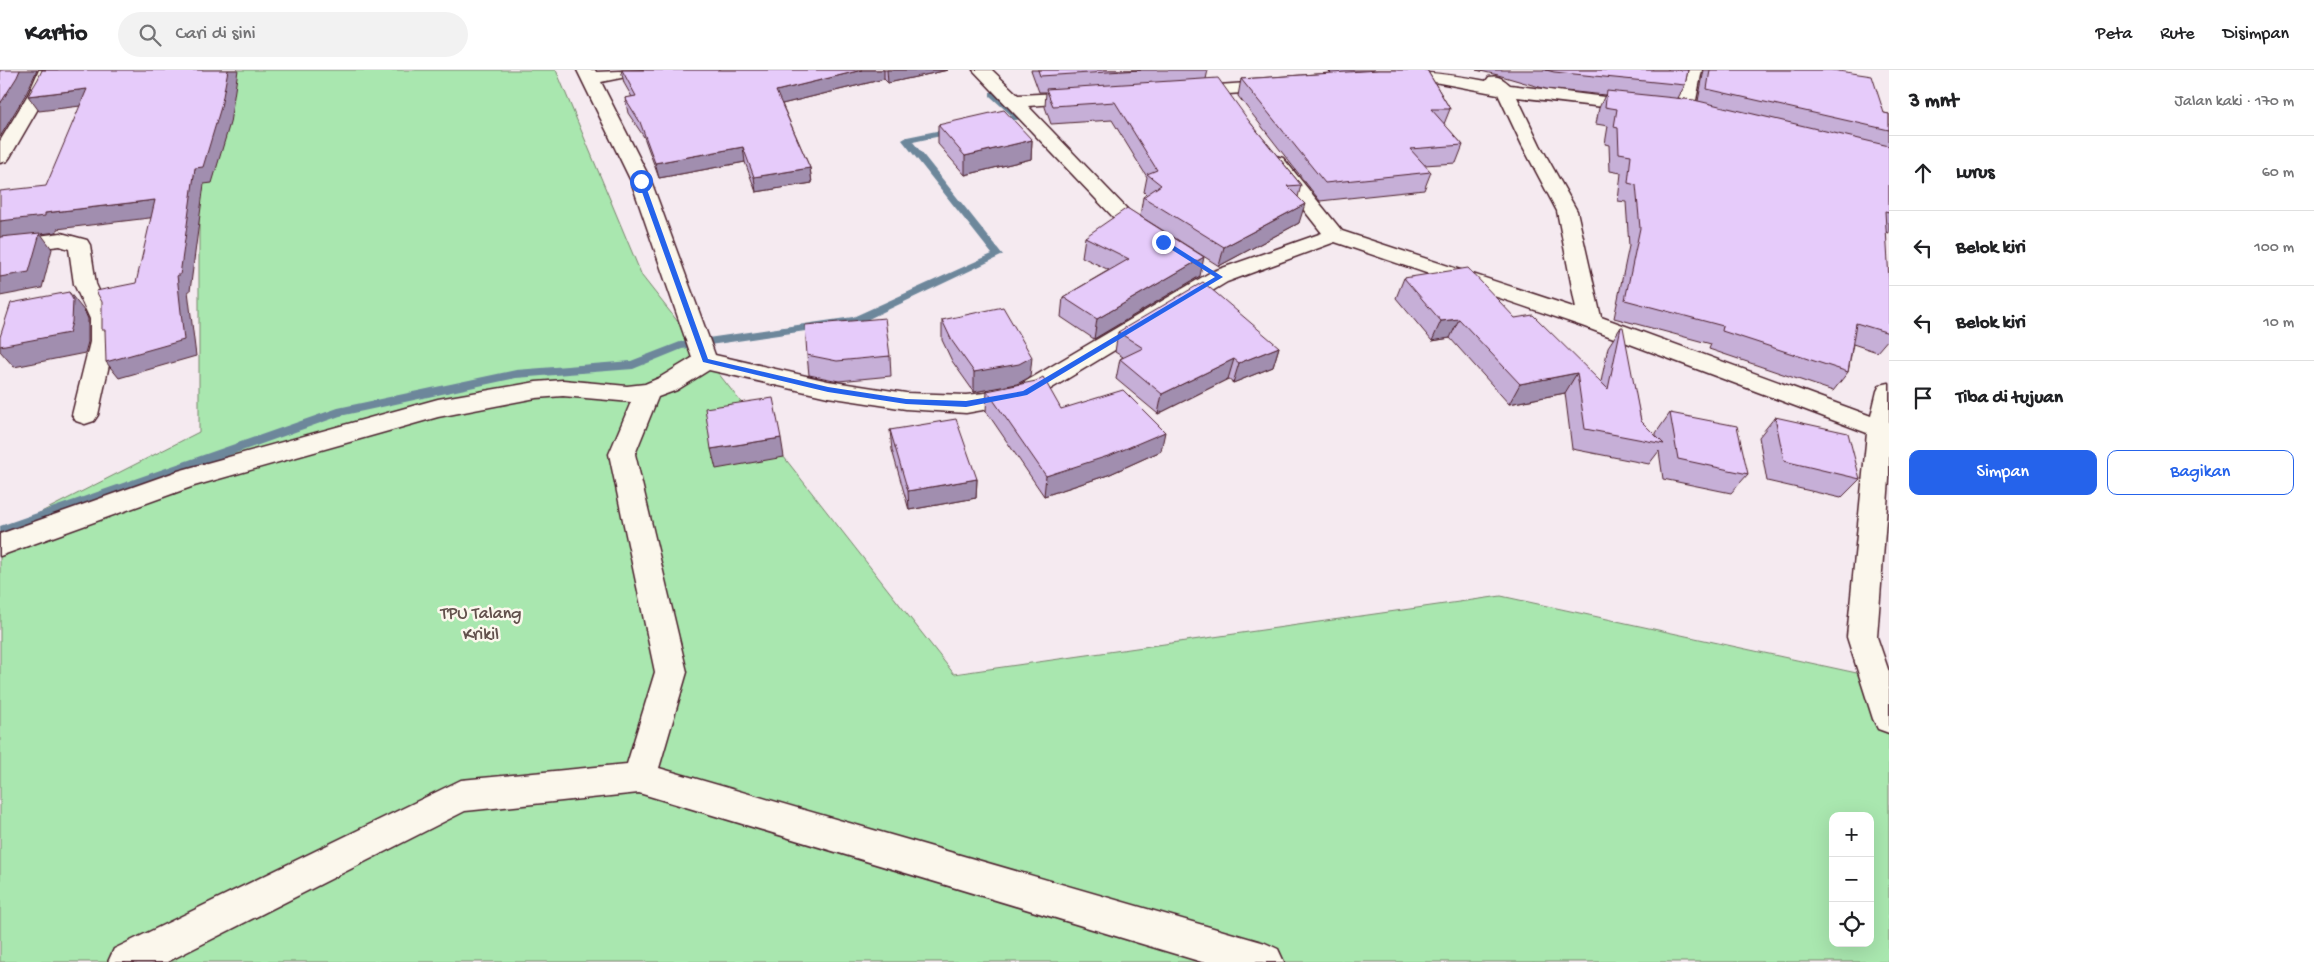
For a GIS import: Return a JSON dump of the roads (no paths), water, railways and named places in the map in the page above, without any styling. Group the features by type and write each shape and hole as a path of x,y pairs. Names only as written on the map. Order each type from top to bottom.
{"street":[{"path":"0,157 38,93 48,70"},
{"path":"635,70 589,74 641,181 701,347"},
{"path":"982,70 1122,215 1163,242"},
{"path":"1209,70 1236,110"},
{"path":"1483,70 1505,90 1530,145 1567,211 1590,321"},
{"path":"1670,109 1692,70"},
{"path":"1380,78 1430,76 1505,90 1670,109 1704,115"},
{"path":"1172,93 1290,85"},
{"path":"1014,101 1102,96"},
{"path":"1264,146 1335,235 1590,321 1885,430"},
{"path":"701,347 828,389 906,401 966,404 994,400 1025,393 1211,272 1335,235"},
{"path":"0,247 61,239 79,245 85,284 101,319 102,342 85,415"},
{"path":"0,546 187,478 438,408 536,390 563,388 627,394 648,392 668,384 701,347"},
{"path":"1889,391 1862,636 1889,719"},
{"path":"639,778 671,672 622,454 648,392"},
{"path":"127,962 461,796 639,778 1265,962"}],"waterway":[{"path":"993,94 1019,117 995,122"},
{"path":"0,532 338,412 516,374 633,365 680,346 856,320 998,255 907,140 956,130"}],"park label":[{"name":"TPU Talang Krikil","path":"481,622"}]}
